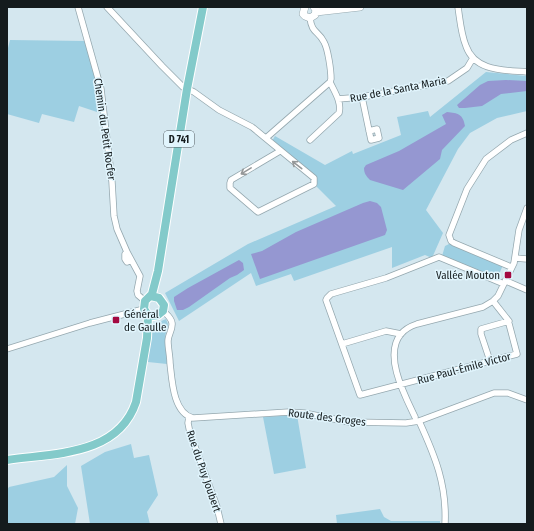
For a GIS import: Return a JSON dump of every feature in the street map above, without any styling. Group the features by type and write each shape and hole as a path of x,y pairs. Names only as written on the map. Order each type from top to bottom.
{"main road":[{"name":"D 741","path":"7,460 80,449 98,443 120,429 129,418 136,402 147,338 150,306 158,271 187,89 203,7"},
{"path":"163,302 162,311 158,315 150,306 163,302"}],"street":[{"name":"Chemin du Petit Rocfer","path":"78,7 101,89 112,182 114,216 117,229 140,276 137,291 138,295 150,306"},
{"path":"107,7 162,66 183,86 220,110 252,127 314,178 314,184 258,212 230,188 231,180 280,151"},
{"path":"310,18 313,17 315,10 360,7"},
{"path":"458,7 466,47 473,58 488,68 527,72"},
{"path":"303,8 305,16 310,18"},
{"path":"310,18 312,29 322,39 325,45 331,76 330,82 338,99 340,110 338,116 310,140"},
{"name":"Rue de la Santa Maria","path":"338,99 362,97 448,81 467,68 473,58"},
{"path":"266,138 330,82"},
{"path":"362,97 369,131"},
{"path":"512,267 454,243 451,241 449,235 468,190 486,159 511,140 527,133"},
{"path":"445,524 446,501 437,461 401,385 394,358 395,350 400,334 408,328 417,324 483,307 498,296 515,258 519,230 527,208"},
{"path":"400,334 386,331 342,344 327,303 327,298 329,295 386,278 439,257 527,290"},
{"path":"515,258 527,259"},
{"name":"Rue Paul-Émile Victor","path":"342,344 360,395 517,354 509,321 493,301"},
{"path":"7,349 150,306"},
{"path":"162,311 169,316 172,323 168,341 172,382 175,395 178,405 189,417"},
{"path":"490,361 481,334 482,329 509,321"},
{"name":"Route des Groges","path":"189,417 196,418 289,412 304,413 349,422 406,423 494,394 508,393 527,400"},
{"name":"Rue du Puy Joubert","path":"189,417 188,423 190,433 217,508 221,524"}],"shaded area":[{"path":"10,40 85,41 96,79 100,113 79,106 74,122 42,114 39,123 7,114 7,52"},
{"path":"486,72 527,76 527,111 497,118 470,133 458,149 426,210 443,233 432,258 425,255 392,268 392,247 294,281 291,274 256,286 251,273 179,321 165,293 248,244 336,206 315,185 316,182 272,141 275,136 325,165 352,151 353,154 401,135 397,117 428,111 430,117"},
{"path":"451,243 503,265 497,279 442,256 445,246"},
{"path":"166,319 168,324 165,337 167,364 148,362 146,360 154,324"},
{"path":"297,415 306,468 274,474 263,417"},
{"path":"131,444 134,458 149,455 158,495 147,512 150,524 90,524 81,466 105,452"},
{"path":"67,465 67,486 78,508 75,524 8,524 7,490 9,487 54,477"},
{"path":"380,509 384,517 391,521 440,521 440,524 337,524 336,515"}],"water":[{"path":"488,81 527,81 527,91 501,94 482,106 459,108 457,105 480,85"},
{"path":"447,112 459,115 463,119 465,126 442,150 440,159 403,190 370,180 367,177 364,170 366,165 399,151 446,124 442,115"},
{"path":"370,201 377,203 381,207 387,230 385,235 260,279 251,254 262,251 296,232"},
{"path":"239,260 243,263 244,270 189,307 183,310 177,310 174,297"}],"place":[{"name":"Vallée Mouton","path":"508,275"},
{"name":"Général de Gaulle","path":"116,320"}]}
